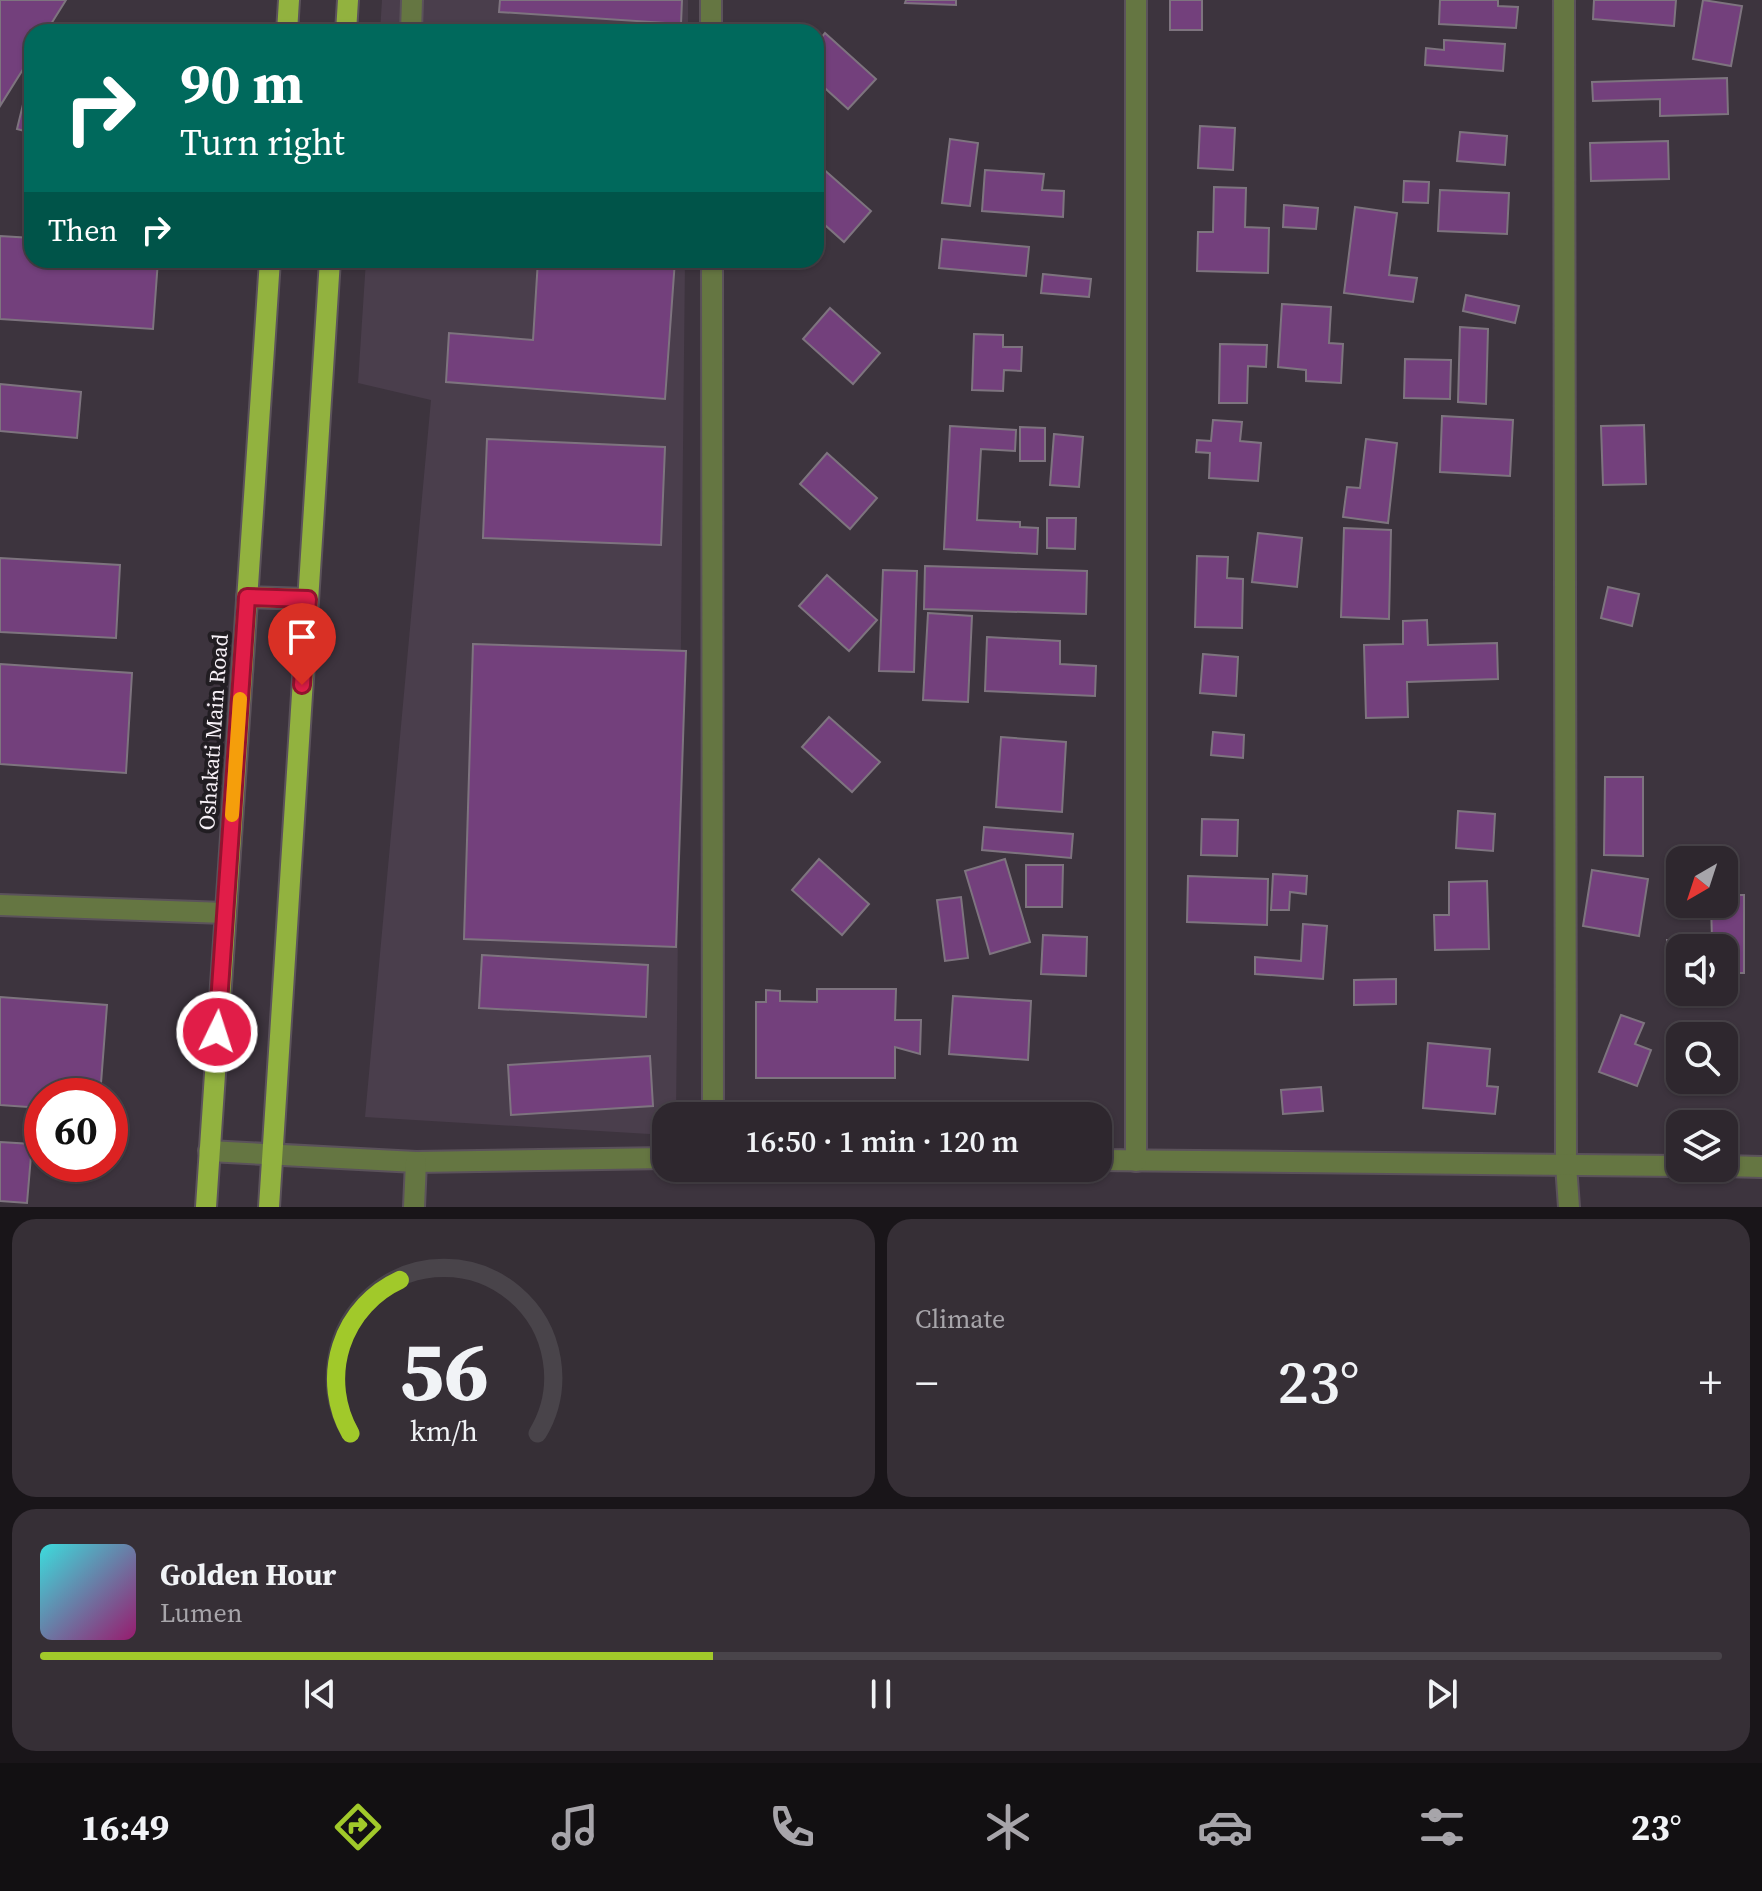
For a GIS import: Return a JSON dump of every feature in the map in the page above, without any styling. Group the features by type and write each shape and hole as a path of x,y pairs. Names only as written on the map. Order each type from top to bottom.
{"main road":[{"path":"288,24 289,0"},
{"path":"346,24 348,0"},
{"name":"Oshakati Main Road","path":"206,1207 269,268"},
{"path":"269,1207 329,268"},
{"path":"247,597 308,599"}],"street":[{"path":"411,24 412,0"},
{"path":"711,0 711,24"},
{"path":"1136,0 1136,1161"},
{"path":"1564,0 1566,1165 1569,1207"},
{"path":"712,268 713,1102"},
{"path":"0,905 225,913"},
{"path":"209,1151 416,1162 652,1158"},
{"path":"1112,1160 1666,1166"},
{"path":"414,1207 416,1162"},
{"path":"1738,1166 1762,1167"}],"shaded area":[{"path":"382,0 688,0 688,24 380,24"},
{"path":"365,268 685,268 676,1102 652,1102 652,1134 365,1117 431,400 358,383"}],"building":[{"path":"0,0 66,0 51,24 24,24 24,68 0,106"},
{"path":"500,0 682,0 681,24 499,12"},
{"path":"906,0 956,0 956,5 905,3"},
{"path":"1170,0 1202,0 1202,30 1170,30"},
{"path":"1440,0 1498,0 1498,6 1518,7 1516,28 1439,24"},
{"path":"1594,0 1676,0 1674,26 1593,19"},
{"path":"1703,0 1742,6 1731,66 1693,59"},
{"path":"824,34 876,79 848,109 824,87"},
{"path":"1444,40 1505,44 1503,71 1425,65 1426,48 1444,50"},
{"path":"1727,78 1728,114 1660,116 1660,99 1593,101 1592,82"},
{"path":"24,100 24,131 17,129"},
{"path":"1200,126 1235,128 1233,170 1198,168"},
{"path":"1460,132 1507,136 1505,165 1457,161"},
{"path":"950,139 978,143 970,206 942,203"},
{"path":"1668,141 1669,179 1591,181 1590,143"},
{"path":"824,170 871,211 844,242 824,224"},
{"path":"985,170 1044,174 1042,190 1064,191 1063,217 982,211"},
{"path":"1404,181 1429,182 1428,203 1403,202"},
{"path":"1214,187 1246,188 1245,227 1269,228 1268,273 1197,271 1198,232 1213,232"},
{"path":"1440,190 1509,193 1507,234 1438,231"},
{"path":"1284,205 1318,208 1316,229 1283,227"},
{"path":"1355,207 1397,213 1389,275 1417,278 1413,302 1344,293"},
{"path":"0,236 24,238 24,268 157,268 153,329 0,319"},
{"path":"942,239 1029,247 1026,276 939,268"},
{"path":"538,268 674,268 665,399 446,382 449,333 533,340"},
{"path":"1043,274 1091,279 1089,297 1041,293"},
{"path":"1466,295 1519,306 1515,323 1463,311"},
{"path":"1282,304 1331,307 1329,343 1343,344 1341,383 1306,381 1306,370 1278,367"},
{"path":"830,308 880,353 853,384 803,339"},
{"path":"1460,327 1488,329 1486,404 1458,402"},
{"path":"974,334 1003,335 1003,347 1022,347 1021,371 1004,370 1003,391 972,390"},
{"path":"1220,344 1267,345 1266,367 1248,366 1247,403 1219,403"},
{"path":"1405,359 1451,360 1450,399 1404,398"},
{"path":"0,384 81,392 77,438 0,431"},
{"path":"1442,416 1513,420 1510,476 1440,472"},
{"path":"1213,420 1242,422 1240,441 1261,443 1258,481 1209,478 1210,453 1196,452 1197,440 1211,441"},
{"path":"1644,425 1646,484 1603,485 1601,426"},
{"path":"950,426 1016,430 1015,451 981,449 977,520 1020,522 1020,527 1038,528 1037,554 944,549"},
{"path":"1020,427 1045,428 1045,461 1020,461"},
{"path":"1054,434 1083,437 1079,487 1050,485"},
{"path":"487,439 665,447 661,545 483,538"},
{"path":"1366,439 1397,443 1388,523 1343,517 1347,487 1360,488"},
{"path":"827,453 877,498 850,529 800,484"},
{"path":"1047,518 1076,518 1075,549 1047,548"},
{"path":"1344,528 1391,530 1389,619 1341,617"},
{"path":"1258,533 1302,538 1297,587 1252,582"},
{"path":"1197,556 1228,557 1227,578 1243,579 1242,628 1195,627"},
{"path":"0,558 120,565 116,638 0,632"},
{"path":"925,566 1087,571 1086,614 924,609"},
{"path":"883,570 917,571 914,672 879,671"},
{"path":"827,575 877,620 849,651 799,606"},
{"path":"1608,587 1639,594 1632,626 1601,618"},
{"path":"928,613 972,616 968,702 923,700"},
{"path":"1427,620 1428,645 1497,643 1498,679 1407,682 1408,717 1366,718 1364,645 1403,644 1403,621"},
{"path":"987,637 1060,641 1060,664 1096,666 1095,696 985,691"},
{"path":"473,644 686,651 676,947 464,939"},
{"path":"1203,654 1238,657 1236,696 1200,693"},
{"path":"0,664 132,673 126,773 0,764"},
{"path":"829,717 880,762 852,792 802,747"},
{"path":"1213,732 1244,735 1243,758 1211,755"},
{"path":"1001,737 1066,742 1062,812 996,807"},
{"path":"1605,777 1643,777 1643,856 1604,855"},
{"path":"1458,811 1495,814 1493,851 1456,848"},
{"path":"1202,819 1238,820 1237,856 1201,855"},
{"path":"984,827 1073,834 1071,858 982,850"},
{"path":"819,859 869,904 842,935 792,890"},
{"path":"1005,859 1030,942 990,954 965,871"},
{"path":"1026,865 1063,865 1062,907 1026,907"},
{"path":"1592,870 1648,879 1639,936 1583,926"},
{"path":"1273,874 1307,876 1306,894 1290,892 1289,910 1271,910"},
{"path":"1188,876 1268,879 1267,925 1187,922"},
{"path":"1487,881 1489,949 1435,950 1434,915 1449,915 1449,882"},
{"path":"1738,895 1744,895 1744,973 1738,973 1738,934 1712,934 1711,918 1738,918"},
{"path":"961,897 968,958 945,961 937,900"},
{"path":"1303,924 1327,926 1323,979 1255,974 1255,957 1301,961"},
{"path":"1043,935 1087,937 1086,976 1041,974"},
{"path":"482,955 648,965 646,1017 479,1008"},
{"path":"1396,979 1396,1004 1354,1005 1354,980"},
{"path":"817,989 896,989 895,1020 921,1020 920,1054 895,1047 895,1078 756,1078 756,1002 766,1002 766,990 780,991 780,1001 817,1002"},
{"path":"953,996 1031,1001 1028,1060 949,1054"},
{"path":"0,997 107,1005 101,1078 24,1078 24,1107 0,1105"},
{"path":"1621,1015 1644,1023 1635,1044 1651,1050 1637,1086 1599,1072"},
{"path":"1428,1043 1490,1049 1487,1086 1498,1087 1495,1114 1423,1108"},
{"path":"650,1056 652,1106 511,1115 508,1065"},
{"path":"1321,1087 1323,1111 1283,1114 1281,1090"},
{"path":"0,1142 24,1144 24,1182 29,1182 27,1203 0,1201"}],"slow traffic":[{"path":"232,815 240,699"}],"route":[{"path":"217,1032 247,597 308,599 302,685"}]}
